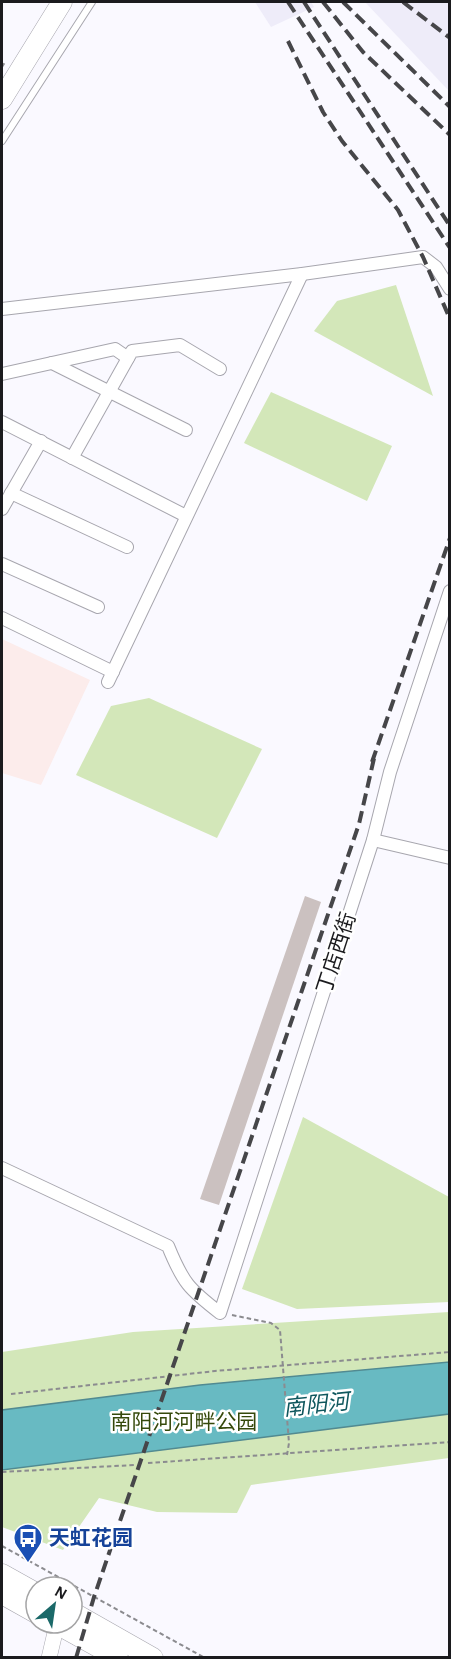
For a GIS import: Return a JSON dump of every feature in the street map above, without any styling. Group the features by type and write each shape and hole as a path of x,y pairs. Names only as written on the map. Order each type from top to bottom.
{"main road":[{"path":"2,86 57,2"},
{"path":"2,99 62,2"},
{"path":"2,1574 24,1586"},
{"path":"2,1594 24,1606"},
{"path":"84,1630 153,1658"},
{"path":"84,1635 118,1658"}],"street":[{"path":"2,309 302,274 423,257 436,267 450,289"},
{"path":"2,618 110,677 302,274"},
{"path":"72,458 132,351 180,345 220,369"},
{"path":"2,374 115,349 129,358"},
{"path":"51,363 186,430"},
{"path":"2,422 186,516"},
{"path":"2,509 41,441"},
{"path":"11,493 127,547"},
{"path":"2,564 98,607"},
{"name":"丁店西街","path":"220,1313 373,840 390,772 450,591"},
{"path":"373,840 450,858"},
{"path":"2,1167 168,1246 180,1277 198,1296 220,1313"},
{"path":"49,1658 56,1635"}],"lane":[{"path":"2,141 92,2"}],"path":[{"path":"220,1313 271,1323 280,1330 281,1367 289,1443 286,1455"},
{"path":"11,1394 215,1371 450,1352"},
{"path":"148,1463 450,1442"},
{"path":"2,1472 134,1465"},
{"path":"2,1546 205,1658"}],"shaded area":[{"path":"255,2 311,2 314,7 271,27"},
{"path":"365,2 449,2 449,91"},
{"path":"2,639 90,680 41,785 2,773"}],"green space":[{"path":"396,285 433,396 314,331 337,301"},
{"path":"271,392 392,446 367,501 244,443"},
{"path":"149,698 262,749 217,838 76,775 111,706"},
{"path":"303,1117 449,1197 449,1302 297,1309 242,1289"},
{"name":"南阳河河畔公园","path":"449,1312 449,1458 251,1485 237,1513 157,1512 99,1498 63,1550 2,1527 2,1352 133,1332"}],"water":[{"name":"南阳河","path":"449,1362 449,1414 2,1470 2,1410 200,1385"}],"building":[{"path":"305,896 321,902 219,1205 200,1199"}],"railway":[{"path":"288,2 450,248"},
{"path":"304,2 450,226"},
{"path":"323,2 363,52 450,135"},
{"path":"343,2 450,107"},
{"path":"403,2 450,38"},
{"path":"288,41 323,112 342,141 398,210 423,257 450,319"},
{"path":"372,762 450,538"},
{"path":"76,1658 94,1597 359,824 375,754"}],"place":[{"name":"天虹花园","path":"28,1564"}]}
